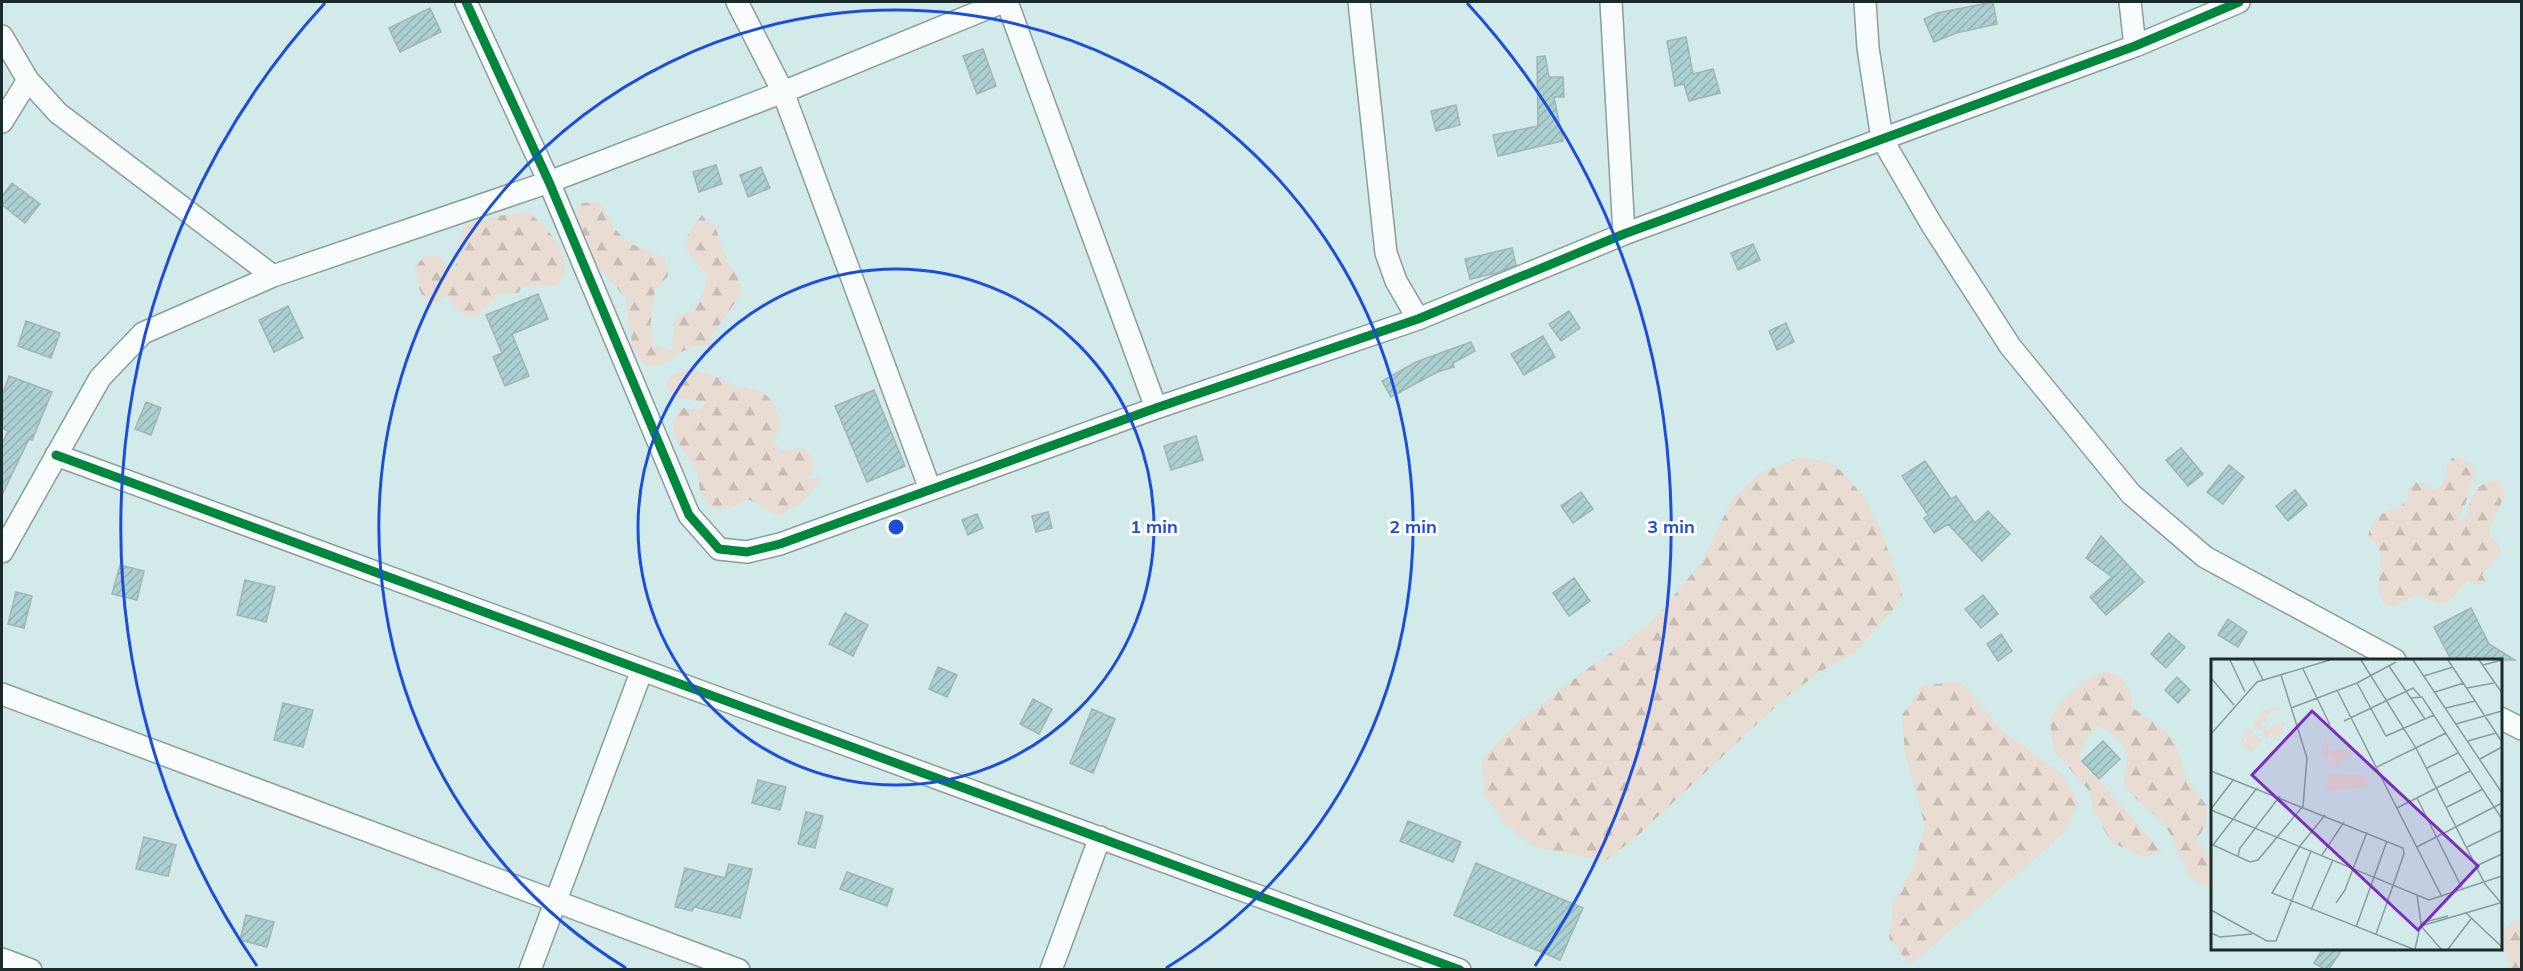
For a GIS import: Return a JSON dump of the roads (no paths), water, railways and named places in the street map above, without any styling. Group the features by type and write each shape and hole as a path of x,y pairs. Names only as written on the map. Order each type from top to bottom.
{"street":[{"path":"466,2 549,182 689,515 719,549 747,552 780,544 1156,408 1418,319 1624,234 2135,46 2239,2"},
{"path":"737,2 783,92 930,489"},
{"path":"2,552 100,378 143,333 273,276 549,182 783,92 1005,2 1156,408"},
{"path":"1359,2 1386,253 1396,281 1418,319"},
{"path":"1611,2 1624,234"},
{"path":"1865,2 1868,48 1882,139 1932,225 2010,346 2131,494 2205,557 2394,659"},
{"path":"2130,2 2135,46"},
{"path":"2,36 7,55 58,113 273,276"},
{"path":"2,73 7,55"},
{"path":"2,122 28,80"},
{"path":"56,455 1460,969"},
{"path":"530,969 642,670"},
{"path":"2,694 739,969"},
{"path":"2502,719 2522,729"},
{"path":"1051,969 1100,837"}]}
